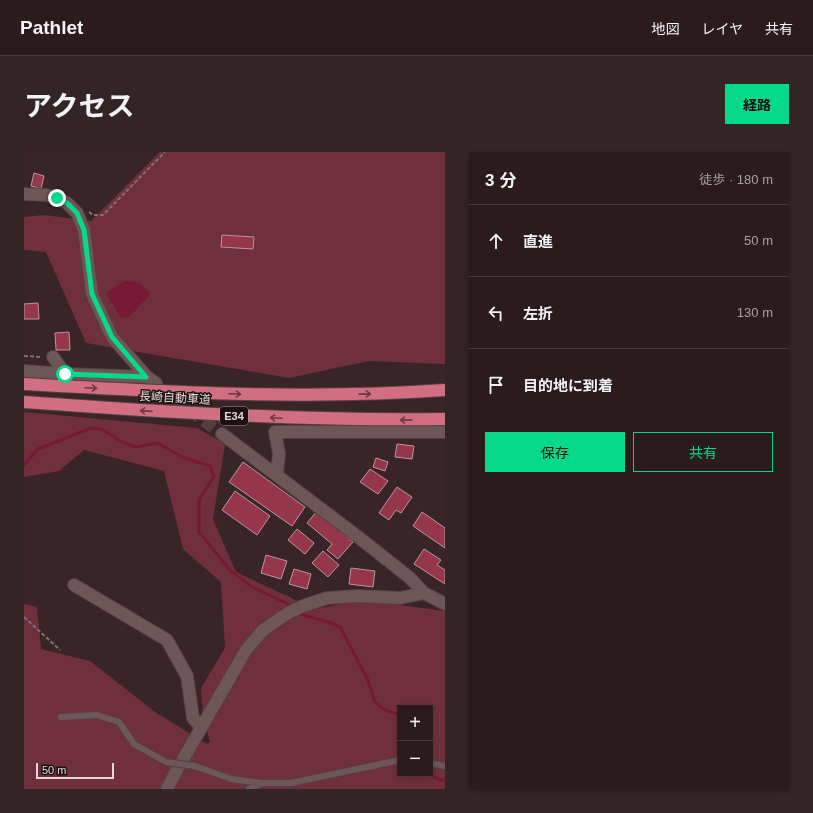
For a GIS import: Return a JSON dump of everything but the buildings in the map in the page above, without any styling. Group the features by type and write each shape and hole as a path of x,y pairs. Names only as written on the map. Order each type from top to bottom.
{"highway":[{"name":"長崎自動車道","path":"24,384 151,392 273,395 401,393 445,390"},
{"name":"長崎自動車道","path":"24,402 160,412 284,418 398,420 445,419"}],"street":[{"path":"24,194 46,194 67,203 77,213 84,230 92,294 112,337 151,380 24,370"},
{"path":"53,357 65,374"},
{"path":"277,475 279,453 275,432 445,432"},
{"path":"222,434 410,578 424,593 445,604"},
{"path":"74,585 167,640 187,676 193,718 201,727"},
{"path":"167,789 246,650 263,630 288,613 327,598 358,596 400,598 424,593"}],"lane":[{"path":"61,717 97,714 119,722 134,744 166,762 195,766 231,779 264,783 291,783 397,761"},
{"path":"433,764 445,766"},
{"path":"249,789 264,783"}],"path":[{"path":"87,211 93,215 103,215 165,152"},
{"path":"24,356 53,357"},
{"path":"24,617 60,650"}],"shaded area":[{"path":"160,152 445,152 445,364 369,361 289,378 86,343 46,252 24,250 24,217 44,215 91,221"},
{"path":"125,281 139,282 151,294 129,317 121,318 106,293"},
{"path":"24,412 197,428 225,444 213,519 236,572 315,609 362,600 445,611 445,789 24,789 24,604 37,607 41,649 90,661 155,712 207,744 210,742 203,715 201,688 225,648 221,582 183,549 164,471 84,450 59,471 24,477"}],"waterway":[{"path":"24,465 38,449 91,428 102,429 122,442 136,447 158,443 182,457 210,466 214,476 199,500 199,532 230,570 252,587 288,604 293,608"},
{"path":"299,612 303,615 340,627 367,678 375,702 385,710 397,714"},
{"path":"433,777 445,780"}],"tunnel":[{"path":"161,388 222,434"}],"route":[{"path":"57,198 67,203 77,213 84,230 92,294 112,337 146,377 65,374"}]}
